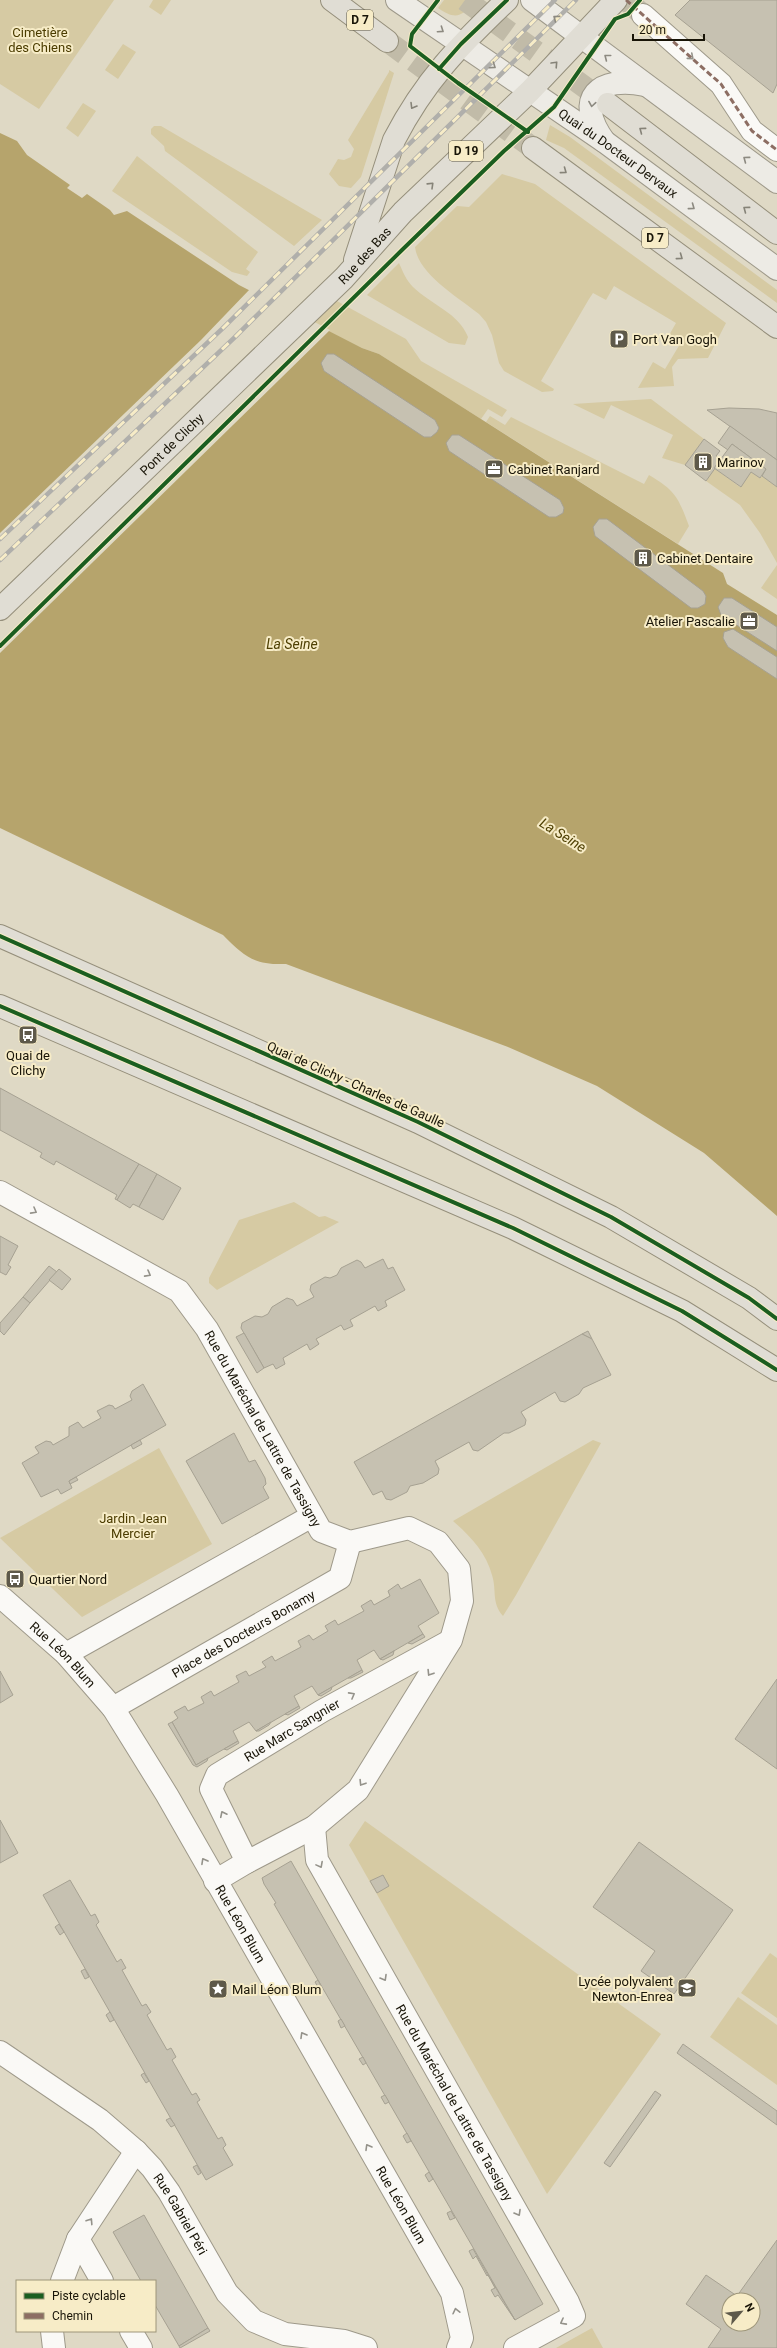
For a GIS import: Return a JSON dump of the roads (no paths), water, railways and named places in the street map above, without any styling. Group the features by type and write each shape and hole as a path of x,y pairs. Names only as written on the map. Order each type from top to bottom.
{"main road":[{"name":"D 7","path":"332,0 387,41"},
{"name":"Quai du Docteur Dervaux","path":"397,0 605,142 777,269"},
{"name":"Rue des Bas","path":"344,278 355,259 394,140 416,102 435,74 461,44 506,0"},
{"path":"532,0 777,182"},
{"name":"Rue des Bas","path":"344,278 403,212 530,91 580,36 616,0"},
{"path":"605,142 597,131 591,115 591,101 596,91 612,83 628,81 646,86"},
{"path":"608,104 777,233"},
{"name":"D 7","path":"533,148 777,327"},
{"name":"Pont de Clichy","path":"0,609 344,278"},
{"name":"Quai de Clichy - Charles de Gaulle","path":"1,936 411,1118 612,1217 749,1298 777,1319"},
{"path":"0,1006 513,1228 682,1311 777,1370"}],"street":[{"path":"643,15 721,84 752,132 777,150"},
{"name":"Rue du Maréchal de Lattre de Tassigny","path":"0,1192 179,1291 207,1329 321,1531 350,1542"},
{"path":"66,1654 312,1516"},
{"path":"215,1881 247,1862 314,1827 358,1790 451,1640 462,1600 459,1569 438,1542 410,1528 350,1542"},
{"name":"Place des Docteurs Bonamy","path":"113,1708 340,1578 350,1542"},
{"name":"Rue Léon Blum","path":"0,1596 66,1654 113,1708 167,1795 452,2294 462,2338 458,2348"},
{"name":"Rue Marc Sangnier","path":"247,1862 211,1789 217,1775 322,1711 451,1640"},
{"name":"Rue du Maréchal de Lattre de Tassigny","path":"314,1827 317,1860 568,2302 574,2316 515,2348"},
{"name":"Rue Gabriel Péri","path":"0,2052 100,2120 136,2151 152,2168 169,2192 227,2293 254,2321 285,2334 344,2340 366,2348"},
{"path":"62,2280 78,2239 136,2151"},
{"path":"78,2239 101,2280"},
{"path":"52,2332 54,2348"},
{"path":"132,2332 141,2348"}],"water":[{"name":"La Seine","path":"0,133 17,141 27,155 70,185 67,188 82,198 87,194 110,210 114,215 127,211 239,285 362,348 379,354 723,573 727,584 777,615 777,1216 704,1153 597,1086 508,1047 286,964 266,963 251,958 244,954 223,935 0,828"}],"tunnel":[{"path":"465,0 608,104"},
{"path":"626,0 643,15"},
{"path":"387,41 533,148"}],"railway":[{"path":"0,539 223,328 555,0"},
{"path":"0,560 234,338 576,0"}],"place":[{"name":"Port Van Gogh","path":"619,339"},
{"name":"Marinov","path":"703,462"},
{"name":"Cabinet Ranjard","path":"494,469"},
{"name":"Cabinet Dentaire","path":"643,558"},
{"name":"Atelier Pascalie","path":"749,621"},
{"name":"Quai de Clichy","path":"28,1035"},
{"name":"Quartier Nord","path":"15,1579"},
{"name":"Lycée polyvalent Newton-Enrea","path":"687,1988"},
{"name":"Mail Léon Blum","path":"218,1989"}],"park label":[{"name":"Cimetière des Chiens","path":"40,40"},
{"name":"Jardin Jean Mercier","path":"133,1526"}]}
